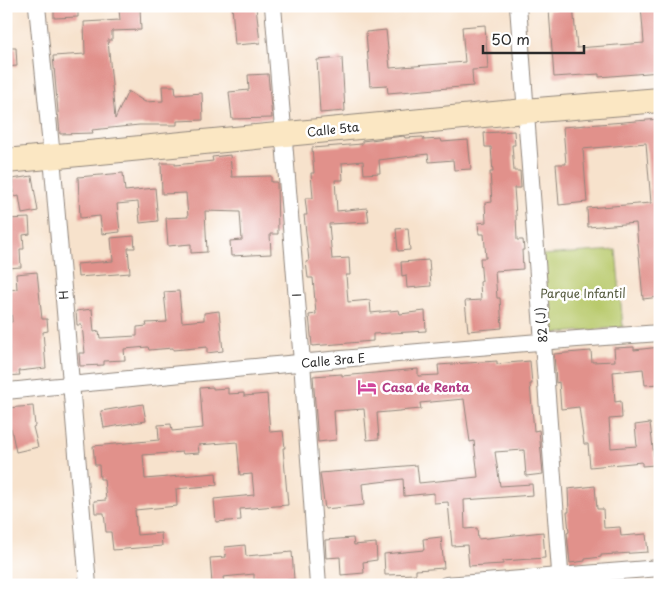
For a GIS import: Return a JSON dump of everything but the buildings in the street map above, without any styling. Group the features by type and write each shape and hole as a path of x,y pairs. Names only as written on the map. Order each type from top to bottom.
{"street":[{"name":"H","path":"37,6 52,156 88,585"},
{"name":"I","path":"273,6 318,585"},
{"name":"82 (J)","path":"518,6 560,580"},
{"name":"Calle 5ta","path":"6,161 660,100"},
{"name":"Calle 3ra E","path":"6,391 302,362 660,333"},
{"path":"446,585 560,580 660,568"}],"green space":[{"name":"Parque Infantil","path":"616,250 623,327 550,334 542,255"}],"place":[{"name":"Casa de Renta","path":"367,387"}]}
